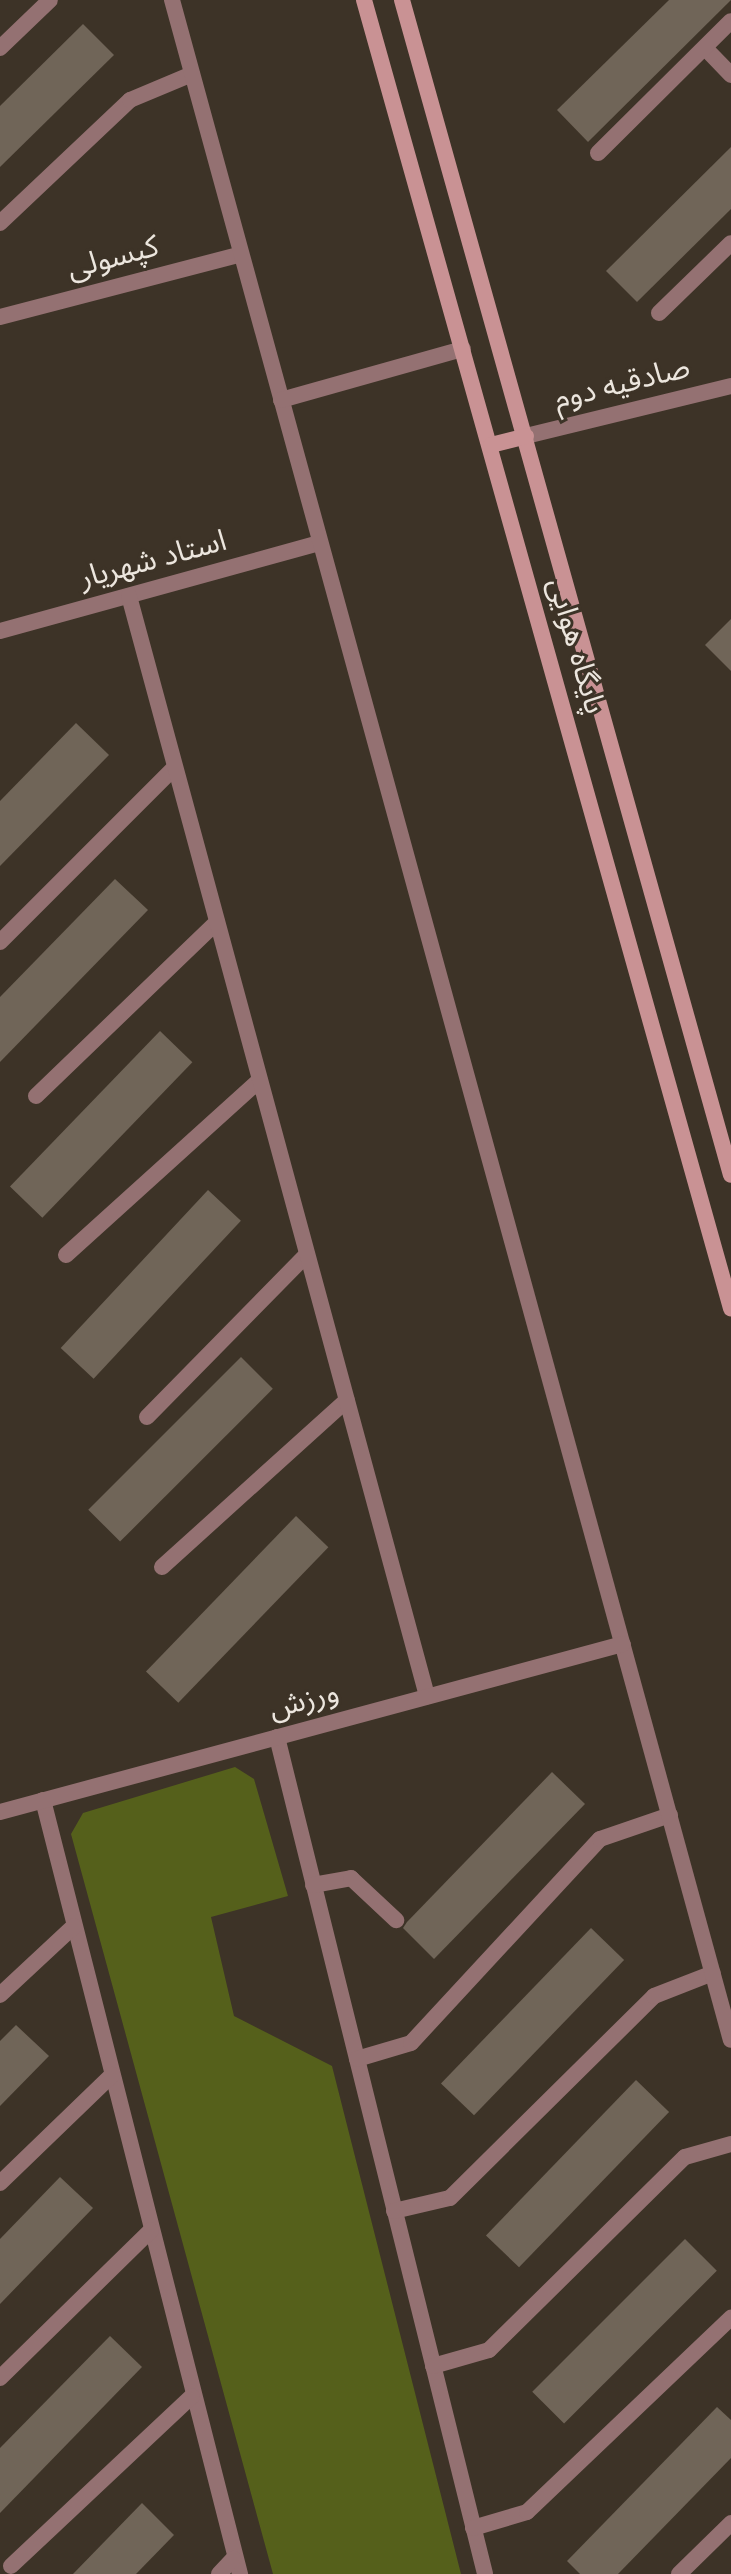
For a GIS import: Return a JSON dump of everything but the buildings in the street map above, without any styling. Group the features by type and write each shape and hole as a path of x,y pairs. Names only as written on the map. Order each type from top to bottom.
{"main road":[{"name":"پایگاه هوایی","path":"364,0 731,1308"},
{"name":"پایگاه هوایی","path":"402,0 731,1175"},
{"path":"491,445 526,436"}],"street":[{"path":"0,48 50,0"},
{"path":"172,0 731,2040"},
{"path":"598,153 731,21"},
{"path":"706,49 731,75"},
{"path":"0,223 130,100 192,74"},
{"path":"659,313 731,243"},
{"name":"کپسولی","path":"0,317 241,254"},
{"path":"281,400 463,349"},
{"name":"صادقیه دوم","path":"526,436 731,386"},
{"name":"استاد شهریار","path":"0,631 320,543"},
{"path":"129,596 427,1696"},
{"path":"0,942 175,767"},
{"path":"36,1096 217,922"},
{"path":"66,1255 260,1080"},
{"path":"147,1417 307,1254"},
{"path":"162,1567 347,1400"},
{"name":"ورزش","path":"0,1812 623,1644"},
{"path":"277,1737 485,2574"},
{"path":"43,1800 236,2567 219,2574"},
{"path":"357,2059 411,2043 600,1839 670,1815"},
{"path":"313,1885 351,1878 396,1920"},
{"path":"0,1995 74,1926"},
{"path":"394,2211 450,2198 654,1996 713,1973"},
{"path":"0,2183 112,2075"},
{"path":"433,2366 489,2350 685,2157 731,2144"},
{"path":"0,2378 151,2230"},
{"path":"473,2528 527,2512 731,2318"},
{"path":"11,2566 192,2396"},
{"path":"679,2574 731,2523"}],"green space":[{"path":"235,1767 254,1779 288,1896 211,1917 234,2016 332,2066 461,2574 273,2574 71,1834 83,1813"}]}
